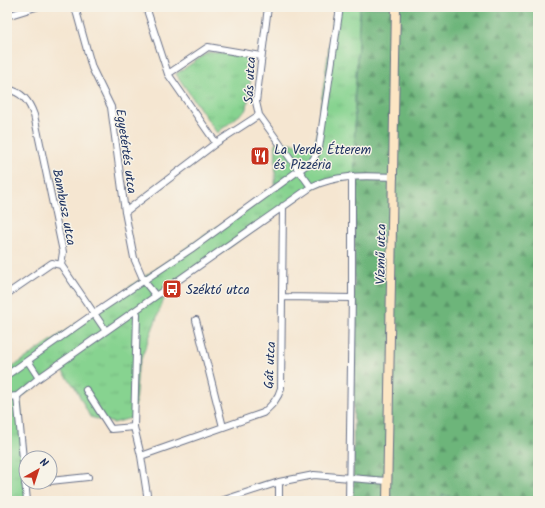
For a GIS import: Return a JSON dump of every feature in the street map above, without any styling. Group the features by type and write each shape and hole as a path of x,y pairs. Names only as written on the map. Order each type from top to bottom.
{"main road":[{"name":"Vízmű utca","path":"387,501 396,7"}],"street":[{"path":"7,16 36,7"},
{"name":"Egyetértés utca","path":"75,7 92,68 111,107 125,212 134,258 144,281 156,296"},
{"path":"146,7 168,74 216,143"},
{"name":"Sás utca","path":"268,7 256,102 260,115 311,187"},
{"path":"7,375 95,313 191,249 313,160 320,148 340,7"},
{"path":"168,74 208,47 261,56"},
{"name":"Bambusz utca","path":"7,89 23,95 28,101 34,115 63,252 61,265 106,331"},
{"path":"125,212 216,143 260,115"},
{"path":"349,501 352,176"},
{"path":"7,397 17,396 39,378 311,187 326,180 352,176 394,177"},
{"name":"Gát utca","path":"141,456 263,413 273,404 279,395 281,388 283,206"},
{"path":"7,294 52,263 61,265"},
{"path":"282,297 352,298"},
{"path":"135,310 137,314 134,427 141,456 148,501"},
{"path":"196,320 223,427"},
{"path":"28,361 39,378"},
{"path":"86,390 111,429 134,427"},
{"path":"17,396 22,450"},
{"path":"221,501 279,482 314,475 387,481"},
{"path":"58,480 88,477"},
{"path":"279,482 279,501"},
{"path":"26,490 27,501"}],"green space":[{"path":"335,7 360,7 355,93 355,178 329,182 313,188 167,291 138,367 134,417 114,423 90,417 75,387 59,367 20,398 25,450 18,450 18,490 28,490 29,501 7,501 7,371 275,187 276,142 315,145"},
{"path":"360,7 538,7 538,501 480,501 442,495 442,501 353,501 355,93"},
{"path":"209,52 253,58 247,109 217,133 176,74"},
{"path":"442,495 480,501 442,501"}],"place":[{"name":"La Verde Étterem és Pizzéria","path":"260,156"},
{"name":"Széktó utca","path":"172,289"}]}
